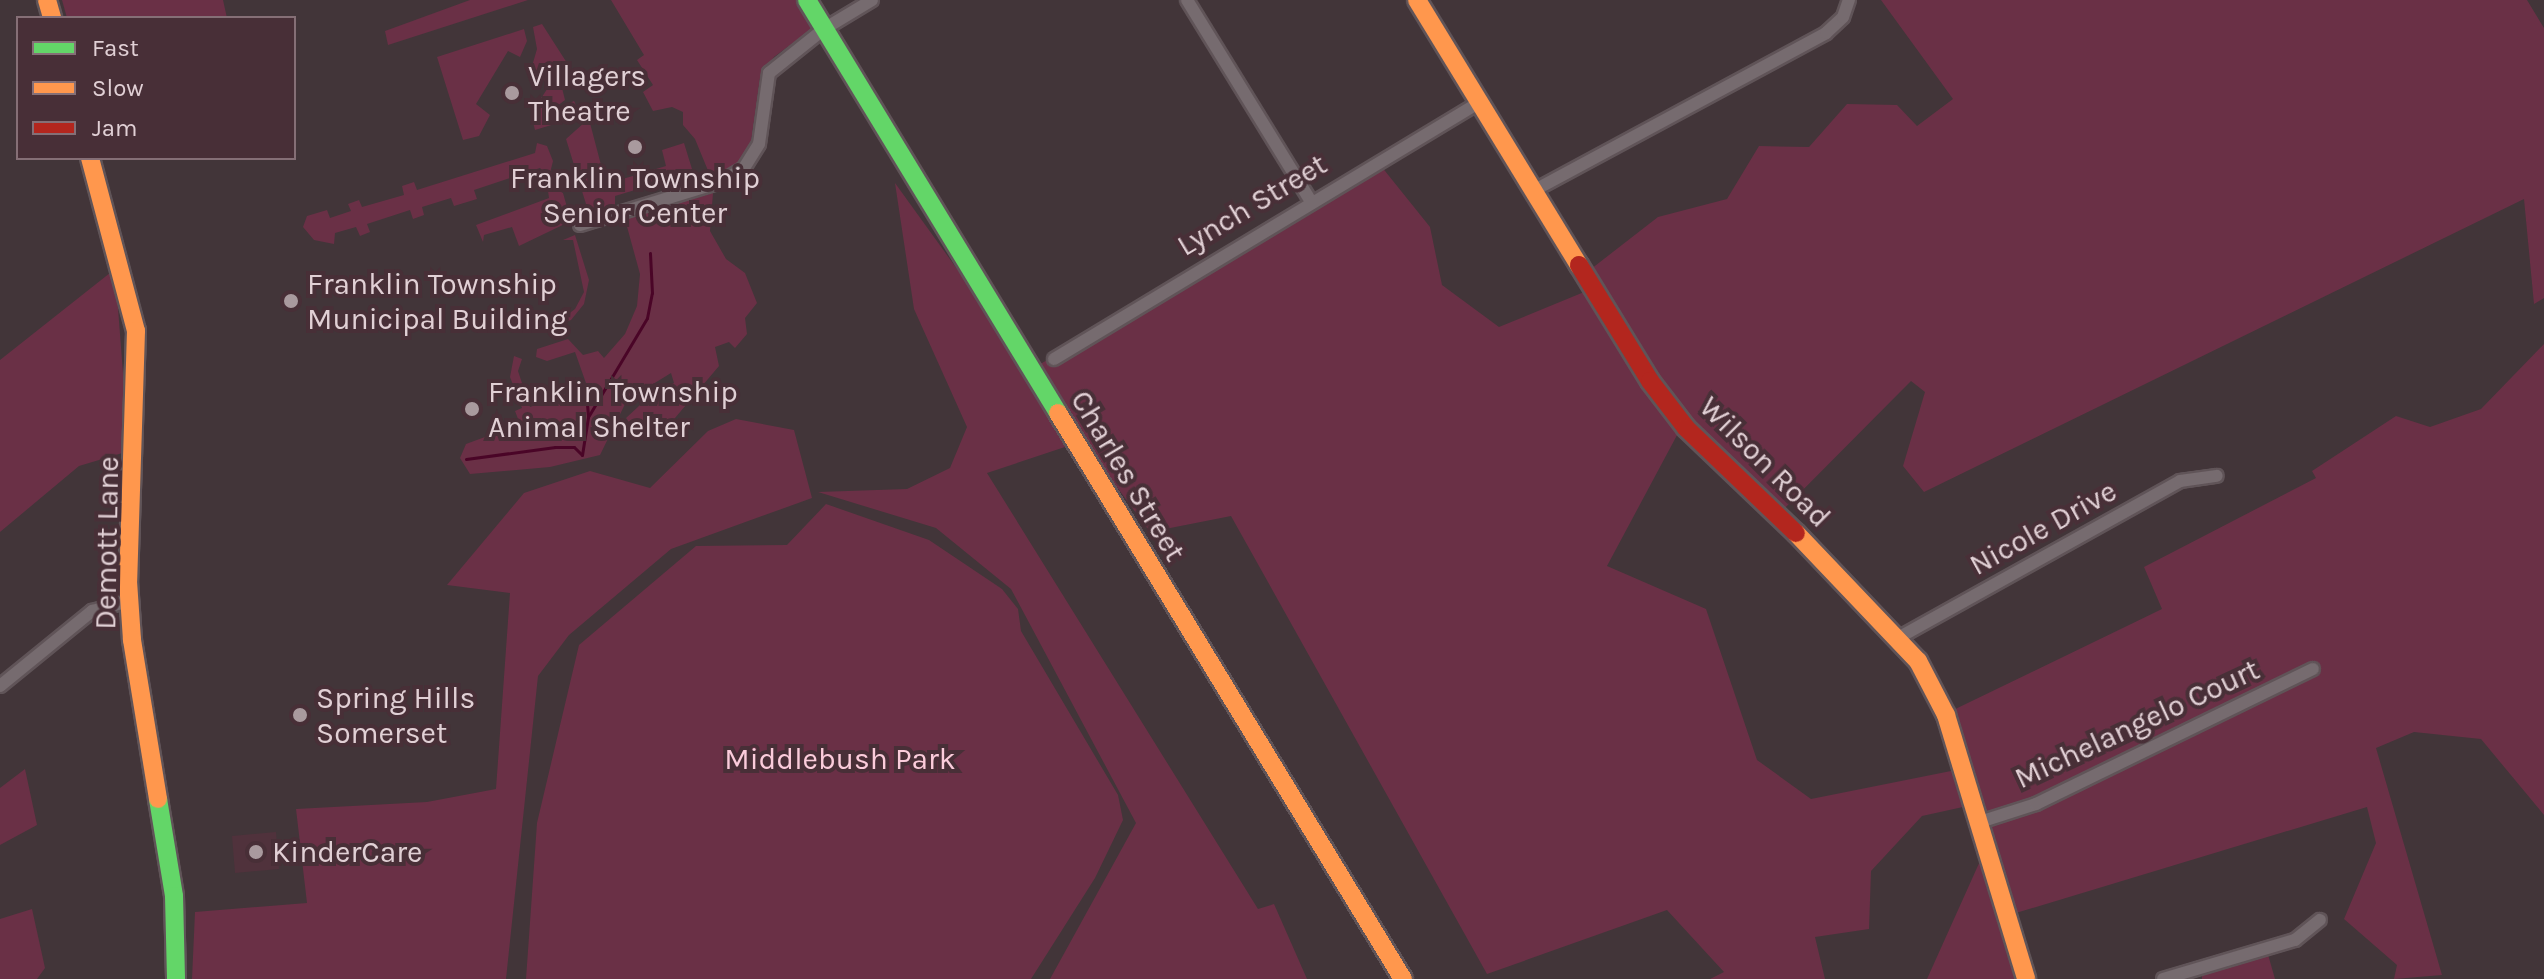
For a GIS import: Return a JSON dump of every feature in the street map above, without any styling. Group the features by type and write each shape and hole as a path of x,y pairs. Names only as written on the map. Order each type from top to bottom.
{"street":[{"name":"Charles Street","path":"807,0 1403,979"},
{"path":"580,225 721,182 744,168 759,144 769,73 824,29 872,0"},
{"path":"1187,0 1310,200"},
{"name":"Wilson Road","path":"1417,0 1650,381 1686,428 1918,661 1946,715 2026,979"},
{"path":"1533,191 1826,33 1843,17 1849,0"},
{"name":"Lynch Street","path":"1054,359 1310,200 1480,102"},
{"name":"Demott Lane","path":"91,160 136,331 130,601 174,896 176,979"},
{"name":"Nicole Drive","path":"1898,638 2180,481 2217,476"},
{"path":"0,686 92,611 130,601"},
{"name":"Michelangelo Court","path":"1980,822 2036,804 2313,669"},
{"path":"2163,979 2295,940 2320,920"}],"shaded area":[{"name":"KinderCare","path":"276,832 279,869 235,873 232,836"}],"green space":[{"path":"62,0 223,0 227,16 66,16"},
{"path":"470,0 528,0 388,45 385,31"},
{"path":"611,0 801,0 817,25 774,57 760,78 750,149 739,165 721,175 709,173 695,139 683,125 683,112 672,107 653,111 643,92 653,85 637,60 644,55"},
{"path":"1881,0 2527,0 2544,28 2544,298 2534,304 2524,199 1924,492 1903,466 1925,392 1911,381 1777,516 1683,424 1607,566 1706,609 1757,760 1811,799 1961,769 1945,714 2162,609 2144,567 2316,478 2312,471 2396,416 2430,427 2481,409 2544,344 2544,815 2481,739 2414,732 2376,748 2442,975 2394,979 2397,965 2344,919 2376,843 2367,807 2006,916 2024,979 1927,979 1985,850 1972,805 1922,816 1871,871 1869,929 1815,937 1825,979 1710,979 1724,972 1667,910 1487,974 1231,516 1150,532 1083,441 987,473 1258,909 1274,904 1307,979 1050,979 1136,823 1011,589 936,528 818,492 907,489 950,468 967,427 914,309 895,183 1030,370 1381,166 1430,227 1442,285 1499,327 1589,290 1582,276 1658,217 1727,199 1759,146 1809,147 1847,104 1897,105 1917,126 1953,99"},
{"path":"542,24 567,63 545,81 530,73 537,49 533,27"},
{"path":"524,29 527,41 520,57 508,51 476,104 490,115 479,136 463,140 437,57"},
{"path":"558,72 565,100 548,113 574,101 577,107 558,123 535,130 531,114"},
{"path":"585,122 590,123 606,184 666,166 662,150 684,143 696,182 690,184 685,175 615,196 615,209 590,217 566,139"},
{"path":"537,143 547,146 553,161 549,177 540,168 474,190 477,199 454,206 451,198 422,207 424,215 413,219 410,210 367,224 370,232 360,236 356,227 335,233 334,244 314,240 303,227 307,216 327,210 330,218 351,211 348,204 359,200 362,207 404,195 402,186 414,182 417,190 535,153"},
{"path":"554,188 563,193 571,221 519,246 512,227 484,235 483,242 476,225 549,198 548,191"},
{"path":"713,193 710,231 726,259 745,273 757,303 745,318 747,334 735,348 729,342 715,347 719,366 664,431 638,435 626,418 653,393 674,383 671,373 627,400 600,455 550,467 470,474 460,458 466,444 520,424 515,411 522,408 510,377 514,356 522,359 518,371 530,407 587,386 575,352 547,361 536,357 537,349 568,339 583,355 598,351 604,358 625,334 637,306 640,274 626,223 616,221"},
{"path":"575,235 589,280 584,304 571,320 538,331 534,320 542,317 546,326 559,321 575,309 584,292 573,240 563,240"},
{"path":"115,269 129,451 79,466 0,532 0,360"},
{"path":"736,419 794,430 812,498 671,549 569,635 538,676 506,979 192,979 195,912 307,903 296,809 427,802 496,789 510,593 447,585 524,493 590,471 650,488 708,431"},
{"name":"Middlebush Park","path":"826,504 929,540 1002,589 1018,609 1021,631 1118,795 1123,820 1095,878 1031,979 526,979 537,823 579,645 696,546 787,545"},
{"path":"25,769 37,825 0,845 0,788"},
{"path":"32,909 45,968 37,979 0,979 0,919"},
{"path":"2267,951 2275,979 2202,979 2202,969"}],"waterway":[{"path":"582,455 588,417 647,318 652,293 650,253"},
{"path":"587,404 588,416"},
{"path":"466,459 555,447 574,447 582,455"}],"traffic: fast":[{"path":"807,0 1058,413"},
{"path":"158,799 174,896 176,979"}],"traffic: slow":[{"path":"47,0 51,16"},
{"path":"1417,0 1579,265"},
{"path":"91,160 136,331 128,581 132,640 158,799"},
{"path":"1058,413 1403,979"},
{"path":"1796,533 1918,661 1946,715 2026,979"}],"traffic: jam":[{"path":"1579,265 1650,381 1686,428 1796,533"}],"place":[{"name":"Villagers Theatre","path":"512,93"},
{"name":"Franklin Township Senior Center","path":"635,147"},
{"name":"Franklin Township Municipal Building","path":"291,301"},
{"name":"Franklin Township Animal Shelter","path":"472,409"},
{"name":"Spring Hills Somerset","path":"300,715"},
{"name":"KinderCare","path":"256,852"}]}
